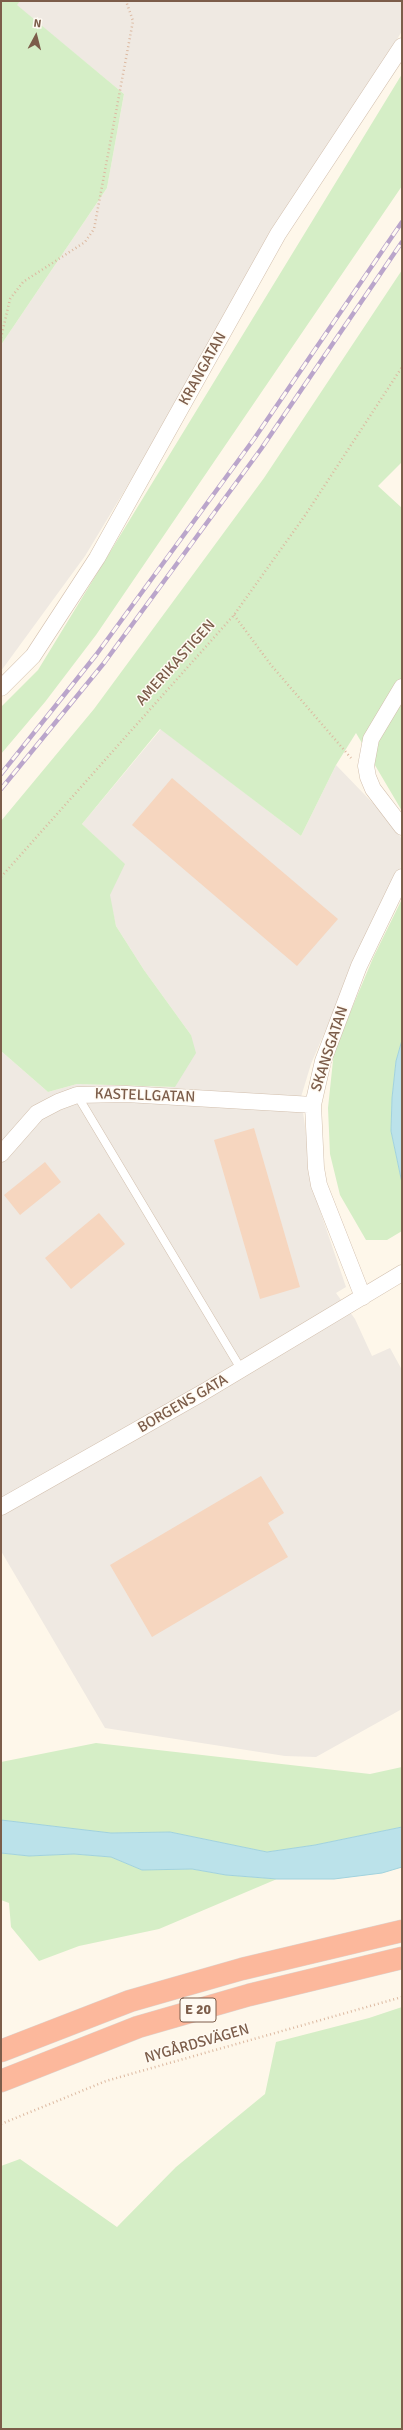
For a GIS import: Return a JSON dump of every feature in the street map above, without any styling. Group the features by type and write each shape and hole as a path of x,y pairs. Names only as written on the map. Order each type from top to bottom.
{"highway":[{"name":"E 20","path":"1,2051 130,2000 242,1969 402,1931"},
{"name":"E 20","path":"1,2081 138,2027 249,1995 402,1958"}],"street":[{"name":"KRANGATAN","path":"1,688 33,656 97,558 278,234 402,46"},
{"path":"402,687 371,739 366,766 368,778 373,789 402,827"},
{"name":"SKANSGATAN","path":"363,1297 319,1185 316,1168 312,1105 323,1061 359,966 402,877"},
{"name":"KASTELLGATAN","path":"1,1154 37,1113 58,1102 77,1095 126,1094 312,1105"},
{"name":"BORGENS GATA","path":"1,1508 241,1369 402,1273"}],"lane":[{"path":"77,1095 241,1369"}],"path":[{"path":"1,338 10,299 23,282 85,242 94,229 133,21 126,1"},
{"path":"234,615 310,508 402,367"},
{"name":"AMERIKASTIGEN","path":"1,878 234,615 271,665 335,740 358,765 366,766"},
{"name":"NYGÅRDSVÄGEN","path":"1,2124 106,2081 402,1997"}],"shaded area":[{"path":"20,1 402,1 402,31 85,556 1,671 1,345 107,188 124,94 16,5"},
{"path":"161,729 301,836 336,765 395,826 402,840 400,875 335,1008 311,1064 301,1097 314,1193 346,1287 336,1293 355,1319 372,1356 390,1348 402,1370 402,1709 316,1757 285,1756 105,1728 1,1551 1,1051 48,1092 77,1084 174,1087 191,1035 144,970 116,926 109,895 124,864 82,824"}],"green space":[{"path":"1,1 20,1 17,5 124,94 107,188 1,345"},
{"path":"402,74 402,186 96,635 45,702 1,754 1,707 38,670"},
{"path":"402,270 402,462 378,486 402,508 402,811 356,733 336,765 301,836 160,729 82,824 125,864 110,895 116,926 144,970 191,1035 196,1053 175,1087 77,1084 48,1092 1,1051 1,821 94,709 264,478"},
{"path":"402,899 402,1040 396,1061 392,1098 391,1131 402,1183 402,1231 387,1240 366,1240 340,1195 330,1154 328,1108 334,1051 373,958"},
{"path":"96,1743 370,1774 402,1767 402,1827 315,1845 267,1852 170,1832 111,1833 1,1820 1,1762"},
{"path":"1,1853 29,1856 74,1854 111,1857 142,1870 192,1869 226,1875 277,1879 159,1929 79,1946 39,1961 11,1927 9,1903 1,1900"},
{"path":"402,2007 402,2429 1,2429 1,2166 20,2159 117,2227 176,2167 265,2094 276,2042 369,2018"}],"water":[{"path":"402,1040 402,1183 391,1131 392,1098 396,1061"},
{"path":"1,1820 111,1833 170,1832 267,1852 315,1845 402,1827 402,1867 382,1873 334,1879 277,1879 226,1875 192,1869 142,1870 111,1857 74,1854 29,1856 1,1853"}],"building":[{"path":"172,778 338,919 297,966 132,825"},
{"path":"254,1128 300,1287 260,1299 214,1140"},
{"path":"45,1162 61,1182 20,1215 4,1195"},
{"path":"99,1213 125,1244 71,1289 45,1258"},
{"path":"261,1476 284,1513 268,1523 288,1557 152,1637 110,1565"}],"railway":[{"path":"1,774 96,655 254,439 402,222"},
{"path":"1,789 104,663 261,449 402,242"}]}
